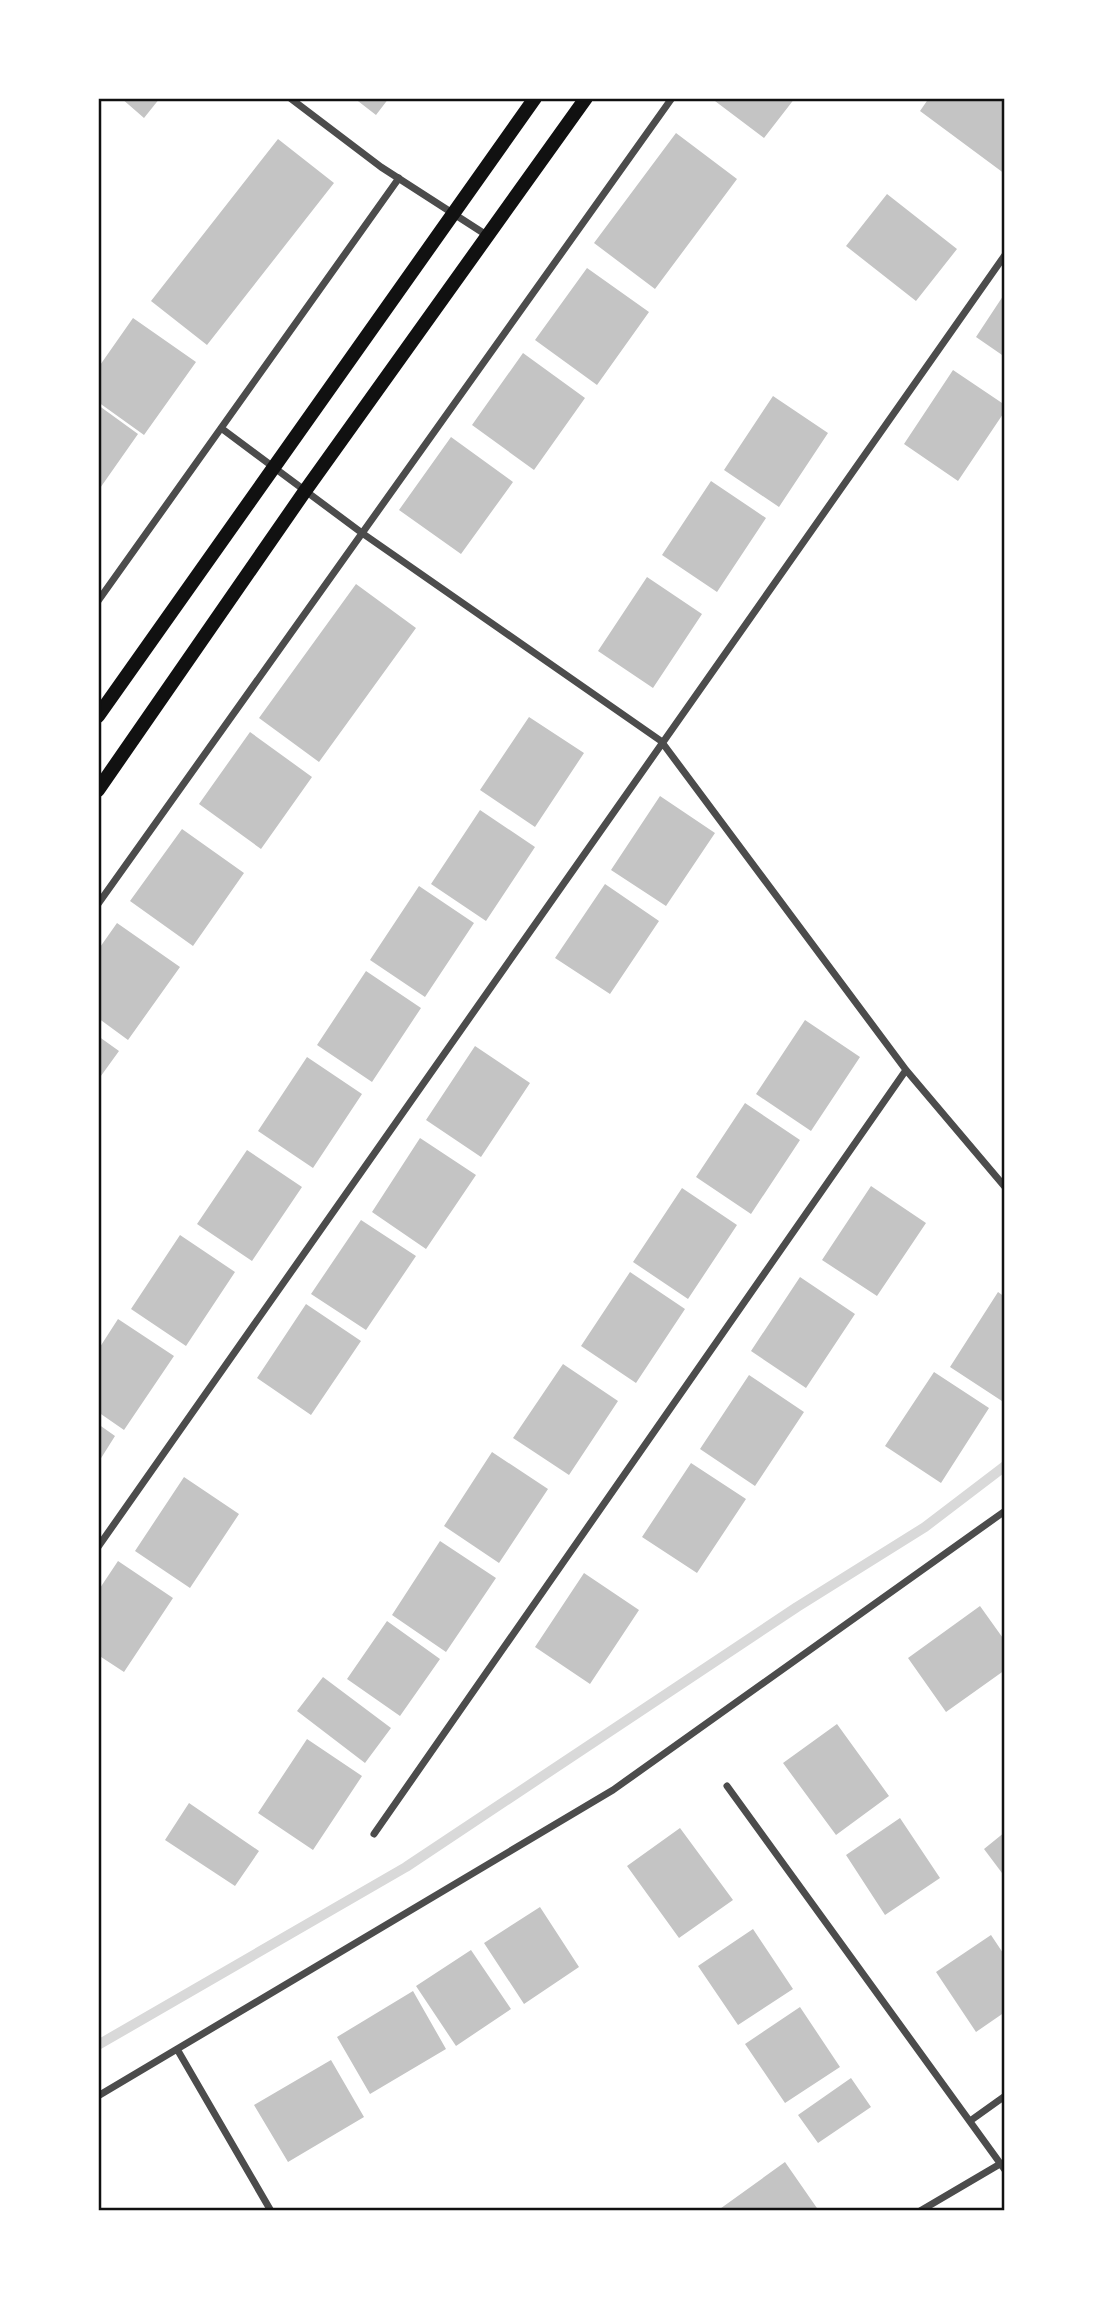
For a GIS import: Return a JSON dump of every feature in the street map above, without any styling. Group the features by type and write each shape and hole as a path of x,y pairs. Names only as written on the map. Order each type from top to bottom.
{"main road":[{"path":"98,716 535,98"},
{"path":"98,790 305,491 586,98"}],"street":[{"path":"290,98 399,178 488,236"},
{"path":"98,904 672,98"},
{"path":"98,601 399,178"},
{"path":"98,1547 661,741 1005,255"},
{"path":"221,428 362,533 661,741 906,1070 1005,1187"},
{"path":"374,1835 906,1070"},
{"path":"98,2096 613,1790 1005,1511"},
{"path":"727,1786 1003,2167 920,2211"},
{"path":"177,2049 271,2211"},
{"path":"970,2121 1005,2096"}],"building":[{"path":"121,98 160,98 144,118"},
{"path":"354,98 389,98 376,115"},
{"path":"711,98 795,98 764,138"},
{"path":"929,98 1005,98 1005,174 920,111"},
{"path":"676,133 737,179 655,289 594,243"},
{"path":"278,139 334,183 207,345 151,301"},
{"path":"887,194 957,249 916,301 846,246"},
{"path":"587,268 649,312 597,385 535,340"},
{"path":"1005,293 1005,357 976,337"},
{"path":"133,318 196,362 144,435 98,402 98,368"},
{"path":"523,353 585,398 534,470 472,425"},
{"path":"953,370 1005,405 1005,411 958,481 904,444"},
{"path":"773,396 828,433 779,507 724,470"},
{"path":"98,405 138,434 98,491"},
{"path":"451,437 513,482 461,554 399,510"},
{"path":"711,481 766,518 717,592 662,555"},
{"path":"647,577 702,614 653,688 598,651"},
{"path":"356,584 416,628 319,762 259,718"},
{"path":"529,717 584,753 535,827 480,790"},
{"path":"250,732 312,777 261,849 199,804"},
{"path":"660,796 715,833 666,906 611,870"},
{"path":"480,810 535,847 486,921 431,884"},
{"path":"182,829 244,873 193,946 130,901"},
{"path":"605,884 659,921 610,994 555,958"},
{"path":"419,886 474,923 425,997 370,960"},
{"path":"117,923 180,967 128,1040 98,1018 98,950"},
{"path":"366,971 421,1008 372,1082 317,1045"},
{"path":"805,1020 860,1057 811,1131 756,1094"},
{"path":"98,1036 119,1051 98,1080"},
{"path":"475,1046 530,1083 481,1157 426,1120"},
{"path":"307,1057 362,1094 313,1168 258,1131"},
{"path":"745,1103 800,1140 751,1214 696,1177"},
{"path":"420,1138 476,1175 426,1249 372,1212"},
{"path":"247,1150 302,1187 252,1261 197,1224"},
{"path":"871,1186 926,1223 877,1296 822,1260"},
{"path":"682,1188 737,1225 688,1299 633,1262"},
{"path":"361,1220 416,1256 366,1330 311,1294"},
{"path":"180,1235 235,1272 186,1346 131,1309"},
{"path":"630,1272 685,1309 636,1383 581,1346"},
{"path":"800,1277 855,1314 806,1388 751,1351"},
{"path":"998,1292 1005,1297 1005,1403 950,1367"},
{"path":"306,1304 361,1341 311,1415 257,1378"},
{"path":"118,1319 174,1356 124,1430 98,1412 98,1350"},
{"path":"563,1364 618,1401 569,1475 513,1438"},
{"path":"934,1372 989,1408 941,1483 885,1446"},
{"path":"749,1375 804,1412 755,1486 700,1449"},
{"path":"98,1424 115,1436 98,1463"},
{"path":"492,1452 548,1489 499,1563 444,1526"},
{"path":"691,1463 746,1499 697,1573 642,1537"},
{"path":"184,1477 239,1514 190,1588 135,1551"},
{"path":"440,1541 496,1578 446,1652 392,1615"},
{"path":"118,1561 173,1598 124,1672 98,1655 98,1591"},
{"path":"584,1573 639,1610 590,1684 535,1647"},
{"path":"980,1606 1005,1641 1005,1670 946,1712 908,1658"},
{"path":"387,1621 440,1659 400,1716 347,1679"},
{"path":"323,1677 391,1728 365,1763 297,1711"},
{"path":"837,1724 889,1796 836,1835 783,1763"},
{"path":"307,1739 362,1776 313,1850 258,1813"},
{"path":"189,1803 259,1851 235,1886 165,1840"},
{"path":"900,1818 940,1878 885,1915 846,1855"},
{"path":"680,1828 733,1900 679,1938 627,1866"},
{"path":"1005,1832 1005,1877 984,1849"},
{"path":"540,1907 579,1967 524,2004 484,1943"},
{"path":"753,1929 793,1989 738,2025 698,1966"},
{"path":"991,1935 1005,1956 1005,2012 976,2032 936,1972"},
{"path":"471,1950 511,2009 456,2046 416,1986"},
{"path":"413,1991 446,2049 370,2094 337,2037"},
{"path":"800,2007 840,2067 785,2103 745,2044"},
{"path":"331,2060 364,2117 288,2162 254,2105"},
{"path":"851,2078 871,2107 818,2143 798,2115"},
{"path":"785,2162 819,2211 717,2211"}],"waterway":[{"path":"98,2045 406,1867 797,1607 925,1527 1005,1466"}]}
